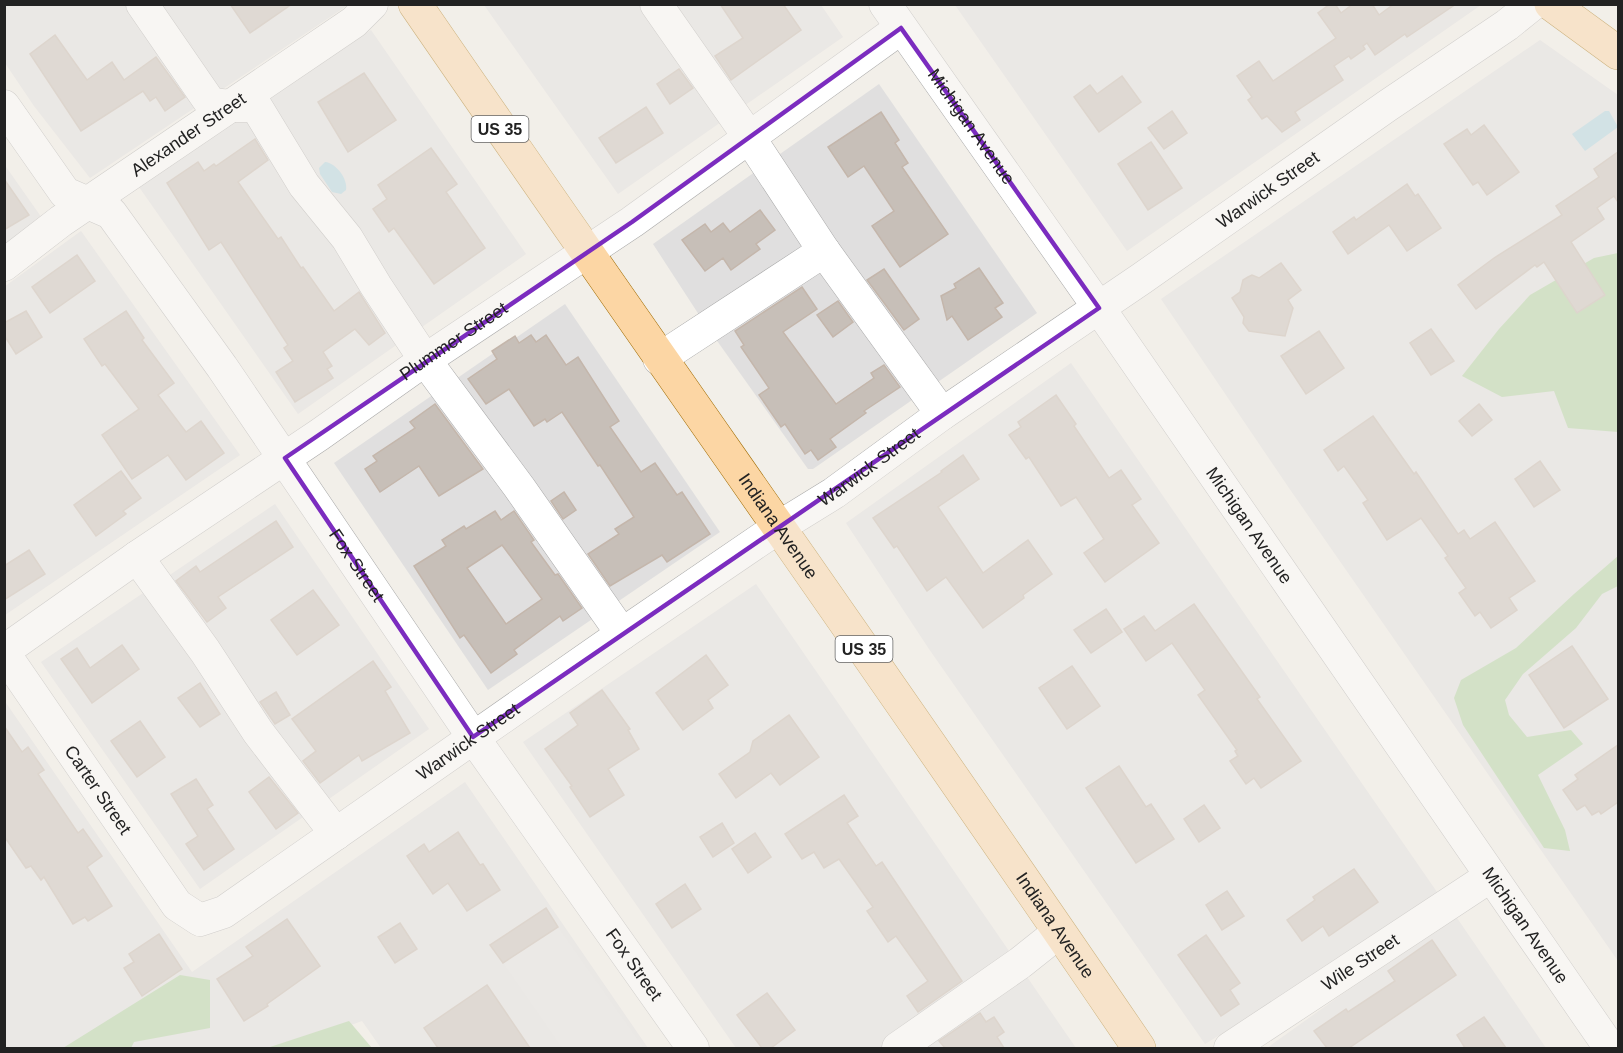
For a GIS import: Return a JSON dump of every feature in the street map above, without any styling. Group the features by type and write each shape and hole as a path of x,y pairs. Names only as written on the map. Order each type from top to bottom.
{"main road":[{"name":"Indiana Avenue","path":"415,4 1139,1048"},
{"path":"1551,4 1618,53"}],"street":[{"path":"142,4 211,104 256,106 304,184 347,238 425,360 519,487 622,634"},
{"name":"Alexander Street","path":"4,265 62,221 354,22 372,4"},
{"path":"656,4 824,251 942,414"},
{"name":"Warwick Street","path":"200,920 224,912 622,634 779,527 834,493 942,414 1099,308 1386,106 1507,26 1533,4"},
{"name":"Plummer Street","path":"4,652 137,557 632,222 748,137 893,16"},
{"name":"Michigan Avenue","path":"893,16 1099,308 1610,1048"},
{"name":"Fox Street","path":"4,106 65,193 111,213 222,367 473,737 693,1048"},
{"path":"660,358 824,251"},
{"path":"137,557 205,651 258,732 336,834"},
{"name":"Carter Street","path":"4,652 177,905 200,920"},
{"name":"Wile Street","path":"1230,1048 1491,876"},
{"path":"898,1048 1020,963 1059,932"}],"highlighted area":[{"path":"901,28 1099,308 473,737 285,458 632,222"}],"shaded area":[{"path":"4,5 348,5 90,178 34,106 5,63"},
{"path":"484,5 821,5 843,37 618,194"},
{"path":"955,5 1481,5 1127,251"},
{"path":"371,30 526,254 298,414 139,187"},
{"path":"1540,40 1618,95 1618,961 1289,488 1161,299"},
{"path":"879,84 1037,313 813,469 808,469 703,321 653,244"},
{"path":"4,164 44,221 4,248"},
{"path":"81,231 240,455 5,615 4,287"},
{"path":"565,304 720,532 488,690 334,463"},
{"path":"1071,363 1437,892 1293,990 1205,1044 929,649 846,523"},
{"path":"275,504 429,729 200,889 41,662"},
{"path":"756,584 1076,1048 736,1048 523,742"},
{"path":"4,700 192,972 465,782 648,1048 381,1048 362,1021 287,1048 5,1048"},
{"path":"1457,918 1546,1048 1267,1048 1341,995"},
{"path":"558,927 644,1048 562,1048 503,963"}],"green space":[{"path":"1618,253 1618,432 1568,428 1554,391 1502,397 1462,376 1499,329 1530,295 1594,258"},
{"path":"1618,556 1618,586 1602,594 1576,628 1523,674 1505,700 1509,715 1527,737 1571,730 1583,744 1538,775 1565,830 1570,851 1544,848 1463,725 1454,698 1461,680 1516,648"},
{"path":"180,975 210,980 210,1028 134,1042 131,1048 63,1048"},
{"path":"349,1021 372,1048 267,1048"}],"water":[{"path":"1605,111 1609,111 1618,127 1585,151 1572,134"},
{"path":"325,162 337,168 345,181 346,190 341,194 332,192 320,174 319,168"}],"building":[{"path":"230,4 292,4 250,33"},
{"path":"720,4 783,4 801,30 731,80 715,56 743,38"},
{"path":"1330,4 1335,4 1341,13 1353,4 1372,4 1379,15 1394,4 1456,4 1407,37 1405,34 1375,55 1367,43 1363,46 1365,49 1351,59 1349,56 1334,66 1343,80 1295,112 1300,120 1282,132 1267,116 1262,119 1248,100 1252,97 1237,76 1259,61 1273,81 1336,38 1318,13"},
{"path":"55,35 87,80 112,62 124,80 156,57 185,97 165,111 156,97 150,101 143,91 81,131 30,54"},
{"path":"679,69 693,88 670,104 657,84"},
{"path":"364,73 396,120 348,152 318,102"},
{"path":"1122,76 1141,102 1099,132 1074,97 1090,85 1097,94"},
{"path":"646,107 663,133 616,163 599,138"},
{"path":"1172,111 1187,133 1164,149 1148,128"},
{"path":"881,112 899,140 895,143 908,163 902,167 948,234 900,267 872,226 894,211 864,166 848,177 828,147"},
{"path":"1484,125 1519,172 1487,195 1478,182 1473,185 1444,144 1467,129 1471,135"},
{"path":"255,139 268,160 238,182 278,239 281,237 334,311 359,292 385,333 369,345 355,329 323,352 332,366 327,369 333,378 295,402 276,372 293,361 284,348 288,345 221,242 209,250 167,183 198,162 204,171 214,164 216,166"},
{"path":"1151,142 1182,188 1148,210 1118,164"},
{"path":"431,148 457,184 446,192 485,248 434,284 394,228 389,232 373,209 387,199 378,185"},
{"path":"1618,152 1618,202 1614,196 1597,208 1604,219 1571,242 1605,295 1577,313 1544,262 1537,267 1535,265 1476,309 1458,285 1494,258 1562,215 1556,206 1599,177 1594,169"},
{"path":"4,179 29,215 4,230"},
{"path":"1407,184 1415,196 1418,194 1441,228 1407,251 1389,225 1348,254 1333,232 1354,217 1356,220"},
{"path":"760,210 775,230 756,244 760,249 731,270 723,258 705,271 682,240 705,224 711,232 723,223 730,232"},
{"path":"77,255 95,281 50,313 32,287"},
{"path":"1281,263 1301,290 1288,300 1293,308 1285,336 1249,331 1243,323 1244,317 1232,298 1240,292 1243,280 1252,275 1259,278"},
{"path":"979,268 1003,303 995,308 1002,317 968,340 952,316 947,320 941,296 956,288 954,284"},
{"path":"884,269 919,319 904,330 867,280"},
{"path":"802,287 817,309 783,332 836,404 874,378 871,373 884,365 900,387 864,411 866,413 830,439 836,447 818,460 811,450 805,454 785,424 781,427 759,395 769,388 741,347 744,345 735,331"},
{"path":"838,301 853,322 833,337 817,315"},
{"path":"26,311 42,337 16,354 4,335 4,323"},
{"path":"126,311 144,338 142,340 174,383 158,395 186,432 201,421 224,453 186,480 168,455 132,479 102,435 139,409 105,364 102,366 84,339"},
{"path":"1431,329 1454,361 1431,375 1410,343"},
{"path":"1319,331 1344,368 1306,394 1281,356"},
{"path":"531,335 536,342 546,335 566,365 578,357 619,421 610,427 641,472 655,463 677,495 682,492 710,534 667,562 662,555 610,586 588,554 619,534 615,529 634,517 600,465 598,466 562,412 547,422 545,419 534,426 509,389 486,404 468,379 497,359 492,351 515,336 519,343"},
{"path":"1056,395 1109,478 1121,470 1141,499 1132,505 1159,543 1105,582 1084,553 1104,539 1076,497 1061,506 1029,457 1026,459 1009,435 1021,427 1018,422"},
{"path":"435,404 483,469 439,496 419,466 380,492 365,469 377,461 373,456 415,428 410,422"},
{"path":"1479,404 1492,420 1472,436 1459,421"},
{"path":"1373,416 1414,474 1416,472 1458,534 1464,530 1470,539 1495,522 1535,581 1509,598 1517,610 1491,628 1480,612 1475,616 1459,593 1466,588 1445,558 1448,556 1421,518 1387,540 1363,503 1368,500 1344,466 1338,471 1324,450"},
{"path":"963,455 979,479 938,507 983,573 1028,540 1052,574 983,628 946,577 927,591 897,546 894,548 873,518 942,472"},
{"path":"1540,461 1560,490 1534,507 1515,479"},
{"path":"121,471 141,498 123,511 126,514 96,536 74,505"},
{"path":"564,492 576,510 563,519 551,501"},
{"path":"495,511 501,520 514,511 534,540 531,542 582,608 563,621 560,616 514,650 517,654 491,673 464,635 460,638 414,566 446,546 442,540 464,526 466,529","holes":["502,545 542,599 506,624 467,568"]},
{"path":"276,521 293,547 218,597 226,608 207,622 176,581 196,566 200,572"},
{"path":"29,550 45,574 4,600 4,566"},
{"path":"313,590 339,625 297,655 271,620"},
{"path":"1194,604 1260,697 1257,699 1301,761 1261,788 1254,778 1246,784 1230,761 1238,756 1235,751 1237,750 1198,695 1205,690 1172,643 1146,661 1124,629 1144,616 1155,631"},
{"path":"1106,609 1122,632 1091,653 1074,630"},
{"path":"122,645 139,669 92,703 61,659 77,648 90,668"},
{"path":"1572,646 1608,699 1564,728 1529,675"},
{"path":"706,655 728,685 708,700 713,708 683,730 656,693"},
{"path":"373,661 391,687 385,691 410,733 362,761 359,755 320,783 303,761 316,751 292,719"},
{"path":"1072,666 1100,706 1067,729 1039,688"},
{"path":"200,683 220,714 200,727 178,698"},
{"path":"602,690 630,729 628,730 639,749 608,769 624,795 590,817 570,787 572,786 545,749 578,725 570,713"},
{"path":"276,692 290,715 275,724 260,702"},
{"path":"789,715 819,757 780,785 771,773 736,798 719,774 750,752 753,741"},
{"path":"140,721 165,757 137,777 111,741"},
{"path":"4,726 22,752 28,747 44,770 38,774 78,833 83,829 102,856 87,867 112,906 88,921 85,917 73,924 44,877 41,880 31,866 26,868 4,836"},
{"path":"1618,745 1618,802 1601,814 1599,811 1592,815 1585,805 1577,810 1563,790 1578,779 1575,775"},
{"path":"1119,766 1146,807 1151,804 1174,839 1136,863 1086,788"},
{"path":"269,777 298,813 276,829 249,792"},
{"path":"196,779 213,805 207,809 234,849 204,870 186,844 198,836 171,794"},
{"path":"844,795 858,816 847,823 876,866 882,862 962,981 918,1012 907,996 928,981 896,936 888,942 867,911 873,907 839,859 824,868 814,852 802,859 785,834"},
{"path":"1204,805 1220,828 1199,842 1184,819"},
{"path":"722,823 734,843 713,857 700,837"},
{"path":"458,832 500,890 467,911 448,883 433,894 407,856 424,844 429,852"},
{"path":"755,833 771,857 748,873 732,849"},
{"path":"1354,869 1378,902 1329,936 1323,926 1302,941 1287,920 1315,900 1313,897"},
{"path":"685,884 701,909 672,928 656,904"},
{"path":"1227,891 1244,916 1222,930 1206,905"},
{"path":"546,908 558,927 503,963 490,945"},
{"path":"287,919 320,966 267,1004 268,1006 244,1021 217,979 253,956 246,947"},
{"path":"400,923 417,949 395,963 378,937"},
{"path":"159,934 182,969 142,996 124,968 134,962 129,954"},
{"path":"1206,935 1240,983 1230,990 1239,1004 1221,1016 1178,955"},
{"path":"1432,940 1456,975 1349,1048 1327,1048 1314,1031 1346,1009 1348,1012 1395,981 1388,971"},
{"path":"487,985 530,1048 438,1048 424,1028"},
{"path":"767,993 795,1030 771,1048 762,1048 737,1015"},
{"path":"980,1013 986,1022 994,1017 1004,1032 997,1037 1004,1048 945,1048 939,1041"},
{"path":"1484,1017 1506,1048 1465,1048 1457,1035"}]}
